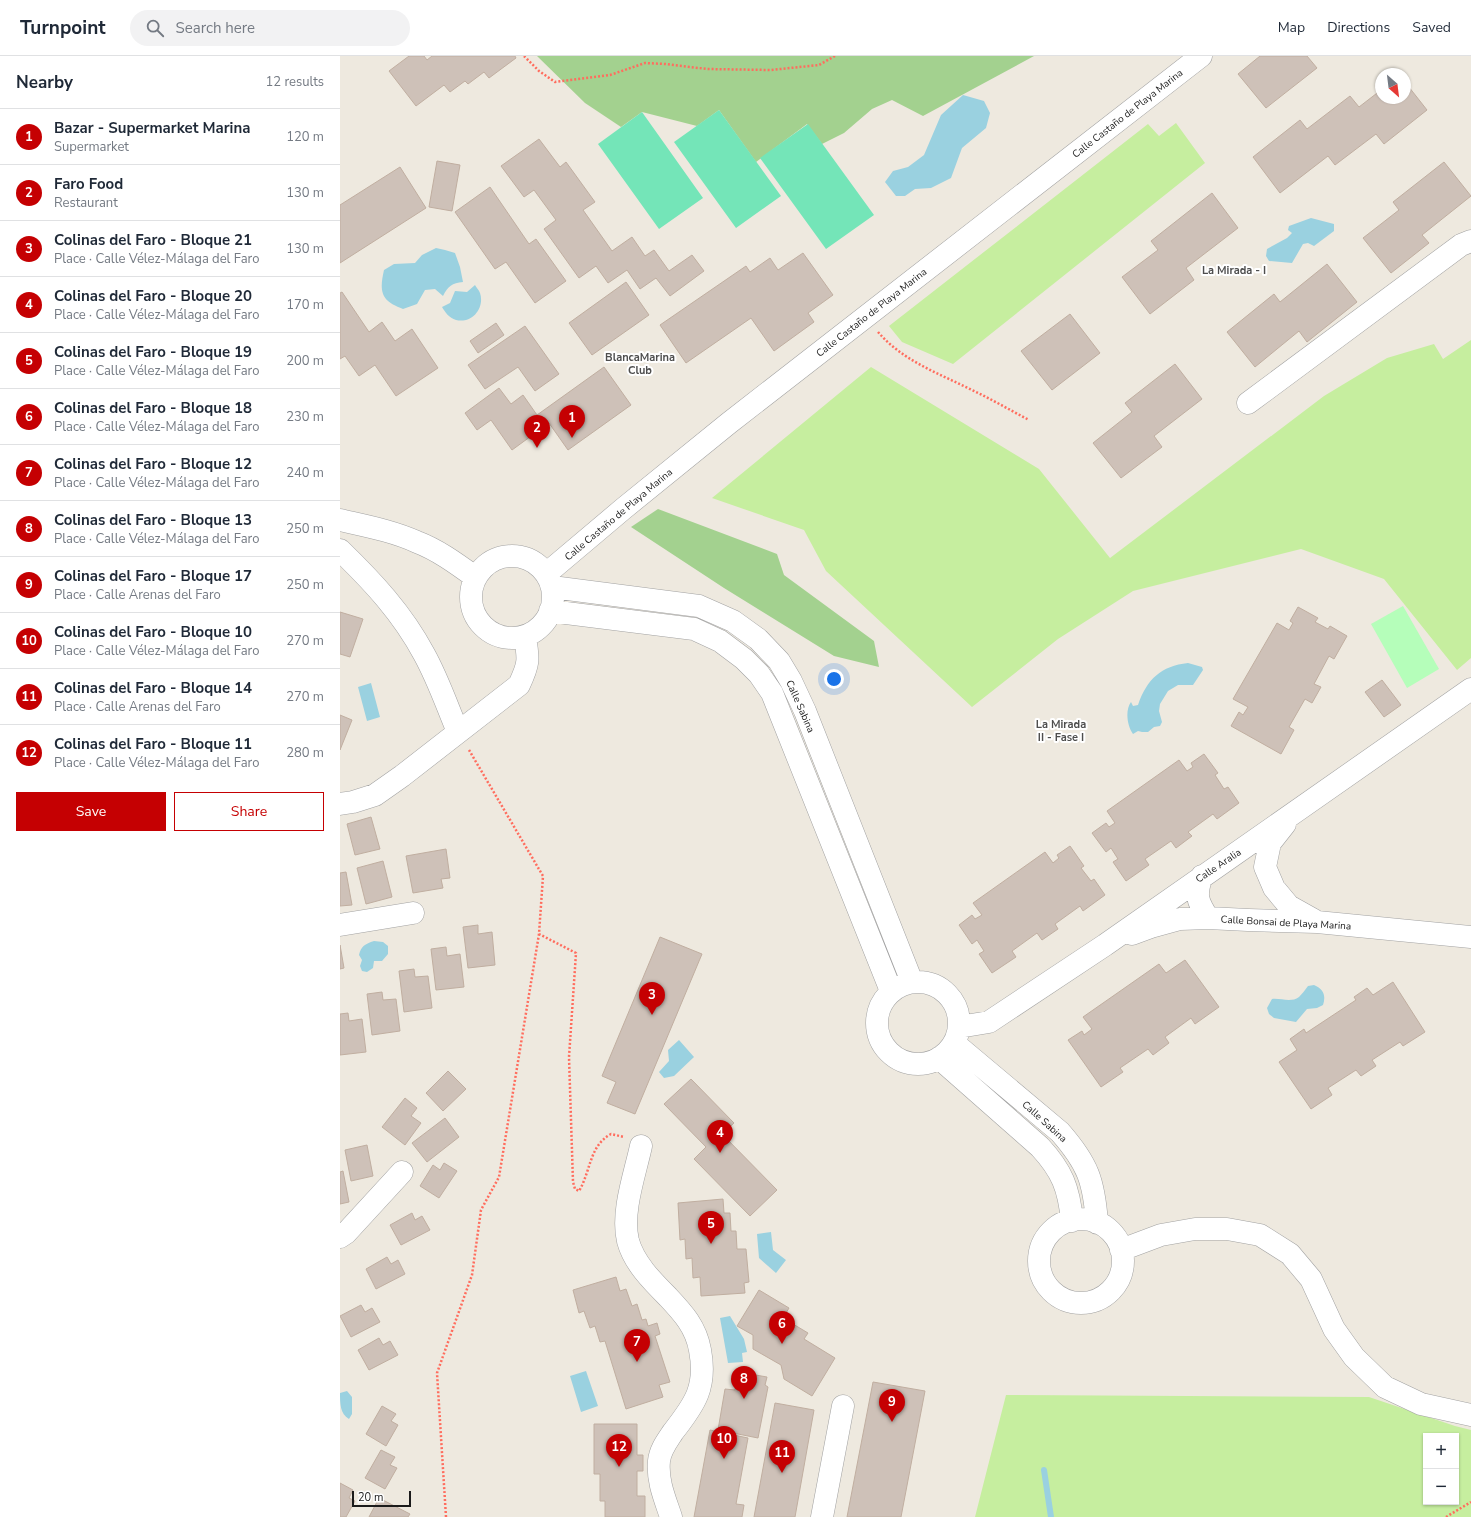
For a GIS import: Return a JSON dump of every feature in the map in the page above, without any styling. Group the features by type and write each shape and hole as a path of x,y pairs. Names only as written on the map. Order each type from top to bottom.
{"street":[{"name":"Calle Castaño de Playa Marina","path":"549,580 623,509 713,435 1200,56"},
{"path":"1248,403 1461,245 1471,241"},
{"path":"340,520 385,531 417,542 448,558 475,577"},
{"path":"340,550 374,583 403,619 425,654 458,732"},
{"path":"508,555 521,556 533,561 543,569 549,580 553,599 547,619 538,630 525,637 510,639 496,636 484,628 475,617 470,603 471,589 475,577 484,566 495,559 508,555"},
{"name":"Calle Sabina","path":"549,580 699,606 733,621 758,639 779,661 791,681 805,711 912,982"},
{"name":"Calle Sabina","path":"550,611 694,629 720,641 744,659 759,674 772,693 891,991"},
{"path":"340,804 353,802 375,794 402,776 519,685 527,669 528,653 525,637"},
{"name":"Calle Aralia","path":"951,1042 989,1022 1105,945 1471,689"},
{"path":"1291,816 1270,843 1265,867 1274,888 1290,906 1317,922"},
{"path":"1230,857 1247,857 1265,867"},
{"path":"1202,876 1197,890 1200,906 1208,918"},
{"path":"1248,920 1266,906 1274,888"},
{"path":"340,925 413,913"},
{"name":"Calle Bonsai de Playa Marina","path":"1105,945 1151,927 1180,919 1208,918 1317,922 1471,937"},
{"path":"922,981 934,984 945,992 954,1002 958,1014 951,1042 922,1064 908,1063 895,1057 884,1047 878,1034 876,1020 879,1006 886,995 896,987 912,982 922,981"},
{"path":"951,1042 1053,1162 1064,1183 1070,1201 1072,1220"},
{"name":"Calle Sabina","path":"951,1042 1060,1132 1075,1149 1088,1170 1095,1197 1097,1223"},
{"path":"633,1141 626,1212 628,1240 635,1256 648,1277 685,1314 694,1329 700,1349 702,1369 700,1389 692,1408 664,1446 659,1460 659,1476 671,1517"},
{"path":"340,1238 402,1172"},
{"path":"1078,1219 1093,1220 1097,1223 1106,1227 1116,1237 1121,1250 1123,1265 1119,1279 1111,1290 1100,1298 1088,1302 1075,1302 1062,1298 1051,1291 1039,1268 1039,1255 1043,1242 1052,1230 1064,1222 1078,1219"},
{"path":"1121,1250 1160,1235 1195,1229 1227,1229 1260,1235 1290,1254 1311,1279 1334,1329 1354,1357 1384,1387 1421,1404 1471,1415"},
{"path":"822,1517 843,1406"}],"path":[{"path":"524,56 539,71 554,82 610,75 646,63 707,69 771,70 818,65 834,56"},
{"path":"865,317 887,343 920,366 972,390 1029,420"},
{"path":"446,1517 436,1373 472,1275 481,1210 499,1177 539,934 543,876 458,732"},
{"path":"539,934 576,953 568,1057 573,1174 575,1189 579,1190 583,1184 596,1147 603,1138 611,1134 633,1141"},
{"path":"1446,1517 1471,1502"}],"green space":[{"path":"537,56 1034,56 923,116 892,100 872,109 844,133 822,144 807,124 756,162 719,110 697,126 642,112 621,127 585,103"},
{"path":"719,110 781,196 736,228 674,142"},
{"path":"642,112 703,198 659,229 598,144"},
{"path":"1176,123 1205,163 953,364 902,342 889,326 1148,124 1159,136"},
{"path":"808,124 874,215 826,249 760,158"},
{"path":"1471,340 1471,658 1457,670 1384,579 1301,549 1133,591 1058,639 972,707 826,571 804,530 712,498 871,367 1039,469 1110,558 1324,396 1387,358 1434,344 1443,359"},
{"path":"658,509 777,554 784,575 874,641 879,667 834,656 724,588 631,527"},
{"path":"1403,606 1439,669 1407,688 1371,624"},
{"path":"1006,1395 1369,1397 1471,1430 1471,1517 975,1517"}],"water":[{"path":"963,95 984,101 990,113 986,128 962,148 951,178 931,188 915,189 905,196 896,196 885,182 893,171 908,167 924,155 941,115"},
{"path":"1311,218 1334,224 1334,231 1314,246 1308,243 1303,244 1292,263 1269,261 1266,256 1267,249 1287,238 1292,233 1288,230 1289,226"},
{"path":"436,248 455,253 463,282 456,283 451,286 443,296 435,289 425,290 417,304 403,309 390,303 383,295 382,290 384,270 394,264 415,263 422,255"},
{"path":"475,285 480,292 481,299 481,304 476,314 467,320 462,321 456,320 449,316 442,307 450,303 455,291 467,292"},
{"path":"1188,663 1202,667 1203,670 1193,685 1178,685 1168,691 1160,704 1159,711 1162,722 1160,726 1154,727 1148,732 1138,731 1133,734 1129,727 1127,714 1131,702 1133,706 1138,705 1146,688 1156,675 1170,667"},
{"path":"371,683 380,717 367,721 358,687"},
{"path":"374,941 383,942 388,946 388,954 382,961 374,961 373,968 367,972 362,971 360,966 362,960 359,955 361,949 368,943"},
{"path":"1314,985 1323,993 1323,1005 1317,1008 1307,1009 1296,1022 1274,1018 1269,1014 1267,1008 1272,999 1296,999 1308,986"},
{"path":"679,1040 694,1057 674,1076 664,1078 659,1072 669,1061 668,1050"},
{"path":"771,1232 773,1250 786,1260 776,1273 759,1258 757,1234"},
{"path":"730,1316 744,1339 747,1352 742,1353 743,1362 728,1363 720,1318"},
{"path":"586,1371 598,1406 581,1412 570,1376"},
{"path":"347,1391 352,1397 352,1414 349,1419 342,1411 340,1401 340,1393"}],"building":[{"path":"409,56 424,56 427,60 432,56 515,56 516,58 489,78 484,72 468,84 465,81 450,92 444,85 416,106 389,71"},
{"path":"1260,56 1307,56 1317,68 1266,108 1238,74"},
{"path":"1411,90 1427,110 1384,144 1376,134 1335,165 1328,156 1280,193 1253,157 1300,120 1307,129 1350,96 1359,107 1375,95 1375,104 1411,104"},
{"path":"539,139 560,167 566,162 595,202 583,210 612,251 632,237 645,256 654,250 669,271 692,255 704,271 670,296 656,278 640,289 627,270 608,283 596,266 579,278 544,229 556,220 534,190 524,197 501,166"},
{"path":"437,161 460,165 452,211 429,207"},
{"path":"1444,162 1471,196 1422,235 1429,243 1391,273 1363,238 1399,210 1393,202"},
{"path":"400,167 426,208 340,263 340,205"},
{"path":"490,187 529,244 536,239 566,281 535,303 506,262 495,269 455,212"},
{"path":"1212,193 1238,228 1186,268 1194,280 1150,314 1122,277 1158,250 1151,241"},
{"path":"803,253 833,295 808,313 814,322 774,351 751,318 686,363 660,325 746,266 750,272 770,258 778,270"},
{"path":"1327,264 1357,302 1307,342 1299,331 1255,367 1227,332 1274,294 1280,302"},
{"path":"626,282 649,315 592,355 569,323"},
{"path":"342,292 369,332 382,322 395,341 412,329 438,368 396,396 375,365 359,376 345,356 340,359 340,293"},
{"path":"1070,314 1100,353 1052,390 1021,351"},
{"path":"496,323 504,335 478,353 470,341"},
{"path":"525,326 559,374 535,391 518,367 485,389 468,365"},
{"path":"1175,364 1202,399 1154,436 1162,447 1121,478 1093,443 1132,412 1125,403"},
{"path":"604,367 631,405 568,450 549,423 512,450 491,420 477,430 465,413 499,388 511,404 523,395 537,415"},
{"path":"1298,607 1318,618 1315,622 1328,629 1330,626 1347,636 1334,659 1329,656 1314,684 1321,687 1312,703 1305,699 1289,727 1294,730 1281,754 1231,726 1239,712 1243,715 1248,707 1233,699 1277,623 1289,630 1293,623 1290,621"},
{"path":"340,612 363,619 350,657 340,654"},
{"path":"1382,680 1401,705 1384,717 1365,692"},
{"path":"340,715 352,720 340,750"},
{"path":"1204,754 1218,773 1215,775 1224,789 1228,787 1239,803 1217,819 1213,814 1188,832 1192,836 1176,848 1171,841 1145,859 1149,865 1126,881 1113,862 1118,859 1111,848 1106,852 1092,833 1106,823 1109,827 1115,823 1107,811 1179,760 1187,771 1193,767 1191,763"},
{"path":"371,817 380,849 355,855 347,824"},
{"path":"1070,846 1084,866 1081,868 1091,881 1094,879 1105,895 1083,911 1080,906 1055,924 1058,929 1042,940 1037,933 1012,951 1016,957 992,973 979,954 984,951 977,940 972,944 959,925 972,915 975,919 982,915 973,903 1045,852 1053,863 1059,858 1057,855"},
{"path":"446,849 450,878 441,879 443,888 413,893 406,856"},
{"path":"383,861 392,897 366,904 357,868"},
{"path":"346,872 352,905 340,906 340,873"},
{"path":"478,925 478,934 492,932 495,965 468,968 463,927"},
{"path":"660,937 702,954 635,1114 607,1103 616,1082 602,1076"},
{"path":"340,945 344,968 340,969"},
{"path":"446,947 447,956 460,954 464,987 436,990 431,949"},
{"path":"1185,960 1219,1007 1195,1024 1191,1018 1165,1037 1169,1043 1153,1055 1148,1049 1120,1068 1123,1072 1101,1087 1068,1040 1082,1031 1084,1035 1092,1029 1083,1017 1159,964 1166,973"},
{"path":"414,969 415,977 428,976 432,1008 404,1012 399,971"},
{"path":"1393,982 1425,1032 1403,1046 1400,1042 1372,1060 1376,1066 1361,1076 1356,1070 1328,1088 1332,1095 1311,1109 1279,1062 1297,1050 1290,1039 1304,1029 1306,1033 1356,1000 1354,997 1367,988 1373,995"},
{"path":"382,992 383,1000 396,999 400,1031 372,1035 367,994"},
{"path":"348,1013 349,1021 362,1019 366,1052 340,1055 340,1014"},
{"path":"448,1071 466,1089 443,1111 426,1093"},
{"path":"691,1079 734,1123 722,1134 777,1190 750,1216 694,1159 706,1147 664,1104"},
{"path":"405,1098 417,1108 411,1116 421,1123 405,1145 382,1127"},
{"path":"445,1118 459,1137 427,1162 412,1143"},
{"path":"367,1145 373,1176 351,1181 345,1150"},
{"path":"444,1163 457,1171 439,1198 420,1186 433,1165 440,1170"},
{"path":"343,1171 349,1202 340,1204 340,1172"},
{"path":"723,1199 724,1213 730,1213 731,1231 736,1231 737,1249 746,1249 749,1282 744,1283 745,1293 701,1296 700,1277 693,1278 692,1258 686,1259 685,1239 680,1240 678,1203"},
{"path":"412,1213 415,1220 422,1216 430,1230 401,1245 390,1225"},
{"path":"387,1257 391,1264 398,1260 405,1274 376,1289 366,1269"},
{"path":"616,1277 620,1291 626,1289 632,1306 637,1304 642,1320 646,1319 648,1326 657,1323 660,1334 655,1336 670,1382 659,1385 663,1397 626,1409 605,1341 600,1342 595,1326 590,1328 584,1311 579,1313 573,1290"},
{"path":"759,1290 789,1308 783,1318 808,1333 804,1339 835,1358 812,1396 784,1379 781,1365 753,1349 753,1335 737,1326"},
{"path":"361,1305 365,1312 372,1308 380,1322 351,1337 340,1316"},
{"path":"379,1338 383,1345 390,1341 398,1355 369,1370 358,1350"},
{"path":"738,1372 767,1377 765,1385 768,1387 758,1438 718,1430 725,1389 735,1390"},
{"path":"873,1382 925,1391 901,1517 847,1517"},
{"path":"775,1403 814,1410 795,1517 754,1517"},
{"path":"382,1406 396,1414 391,1421 398,1425 386,1446 366,1434"},
{"path":"594,1424 637,1424 637,1455 643,1455 643,1471 637,1471 637,1496 645,1496 645,1517 605,1517 605,1501 600,1501 600,1474 594,1474"},
{"path":"710,1430 748,1438 736,1504 744,1505 742,1517 694,1517"},
{"path":"381,1450 395,1457 390,1465 397,1468 385,1489 365,1478"},
{"path":"340,1483 353,1490 349,1498 355,1501 346,1517 340,1517"},
{"path":"379,1498 410,1514 408,1517 369,1517"}],"waterway":[{"path":"1044,1470 1051,1517"}],"place":[{"name":"Bazar - Supermarket Marina","path":"572,438"},
{"name":"Faro Food","path":"537,448"},
{"name":"Colinas del Faro - Bloque 21","path":"652,1015"},
{"name":"Colinas del Faro - Bloque 20","path":"720,1153"},
{"name":"Colinas del Faro - Bloque 19","path":"711,1244"},
{"name":"Colinas del Faro - Bloque 18","path":"782,1344"},
{"name":"Colinas del Faro - Bloque 12","path":"637,1362"},
{"name":"Colinas del Faro - Bloque 13","path":"744,1399"},
{"name":"Colinas del Faro - Bloque 17","path":"892,1422"},
{"name":"Colinas del Faro - Bloque 10","path":"724,1459"},
{"name":"Colinas del Faro - Bloque 11","path":"619,1467"},
{"name":"Colinas del Faro - Bloque 14","path":"782,1473"}],"district":[{"name":"La Mirada - I","path":"1234,270"},
{"name":"BlancaMarina Club","path":"640,363"},
{"name":"La Mirada II - Fase I","path":"1061,730"}]}
